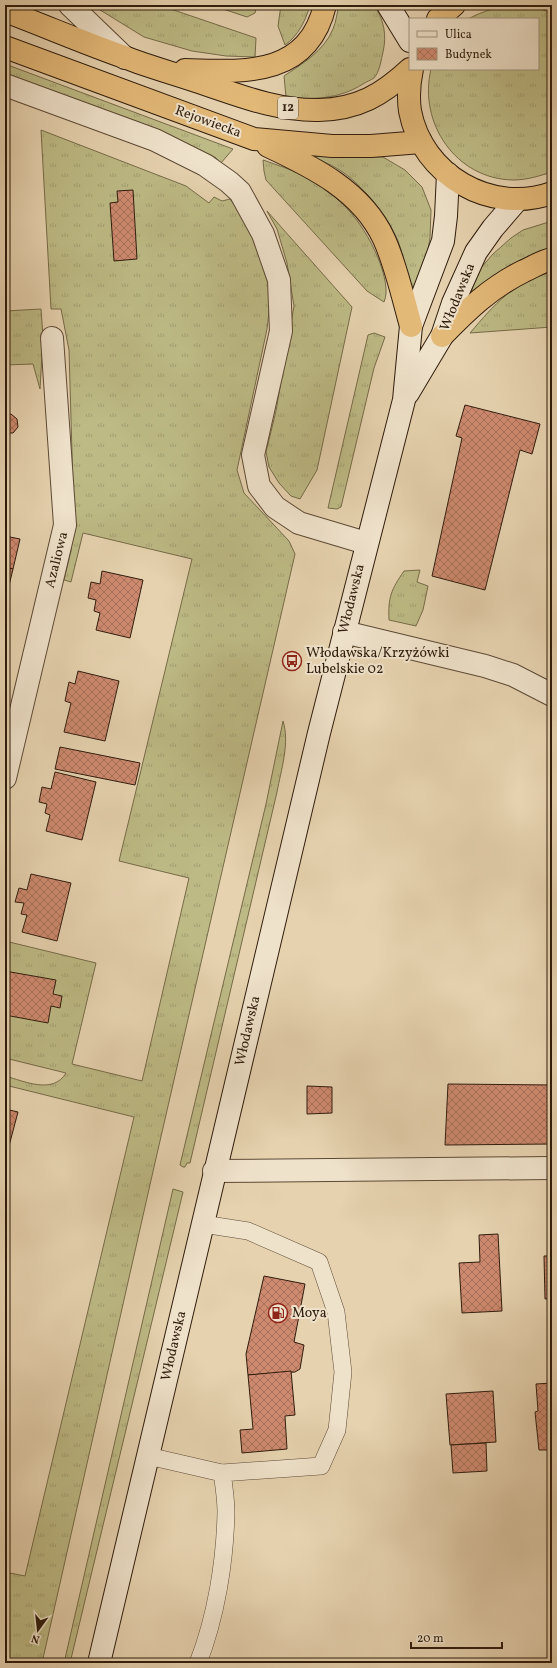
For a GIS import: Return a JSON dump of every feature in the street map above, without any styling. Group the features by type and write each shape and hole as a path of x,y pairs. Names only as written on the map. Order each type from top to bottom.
{"highway":[{"path":"160,69 225,71 275,65 296,54 305,45 316,29 324,5"},
{"path":"439,18 454,5"},
{"name":"12","path":"5,11 124,58 267,105 296,110 320,110 352,105 372,98 394,84 410,70"},
{"name":"Rejowiecka","path":"5,47 254,139 332,146 371,146 421,142"},
{"name":"12","path":"411,70 409,89 410,111 421,142 433,160 448,174 458,182 493,197 518,199 539,197 552,193"},
{"path":"254,139 294,158 335,182 346,191 372,218 384,240 400,285 412,326"},
{"path":"442,336 467,310 487,293 513,276 536,264 552,260"}],"main road":[{"path":"70,5 124,58"},
{"path":"388,5 409,39"},
{"path":"5,85 155,140 206,165 240,192 264,234 279,280 281,331 253,455 259,486 275,507 299,523 366,543"},
{"name":"Włodawska","path":"99,1663 203,1224 214,1171 344,632 404,400 412,326 443,242 448,174"},
{"name":"Włodawska","path":"404,400 442,336 453,303 476,252 493,228 518,199"},
{"name":"Azaliowa","path":"5,778 65,525 52,338"},
{"path":"344,632 485,666 513,675 552,695"},
{"path":"214,1171 552,1168"}],"lane":[{"path":"148,1456 222,1473 321,1466 337,1430 343,1372 336,1312 319,1262 248,1231 203,1224"},
{"path":"198,1663 205,1645 222,1570 226,1511 222,1473"}],"green space":[{"path":"92,5 159,5 256,38 255,57 226,56 192,51 144,37"},
{"path":"211,5 257,5 255,13 247,17"},
{"path":"281,5 310,5 301,27 294,37 285,45 278,26"},
{"path":"339,5 374,5 380,16 384,28 385,40 381,62 376,75 374,78 345,93 316,98 286,97 284,76 312,56 324,44 333,29"},
{"path":"513,5 531,6 552,13 552,172 528,179 513,180 493,177 474,170 459,159 446,144 436,128 430,109 428,89 431,70 539,70 539,18 470,18 501,7"},
{"path":"5,64 233,149 221,163 215,157 5,76"},
{"path":"41,130 186,186 209,203 214,197 222,201 230,199 258,237 271,296 267,329 237,470 244,493 289,541 295,554 42,1663 5,1663 5,1572 25,1576 134,1117 5,1085 5,1076 38,1085 46,1085 60,1080 66,1073 5,1058 5,941 96,963 72,1064 142,1081 189,878 119,861 192,559 83,533 71,582 64,580 71,551 74,522 69,350 61,309 51,309"},
{"path":"310,156 383,157 405,170 422,187 431,210 430,238 426,261 412,301 398,241 381,211 364,191 347,175 332,165"},
{"path":"263,160 306,177 331,193 351,213 368,237 380,263 386,288 384,302 367,291 266,180"},
{"path":"267,211 352,307 317,470 300,499 291,496 279,483 269,467 266,452 276,411 294,306 287,263 277,229"},
{"path":"552,221 552,250 528,257 511,265 491,279 468,300 479,270 493,254 511,238 523,230"},
{"path":"552,272 552,327 470,333 506,295 527,281"},
{"path":"41,309 43,337 40,389 33,364 5,365 5,311"},
{"path":"374,333 385,337 374,368 341,507 337,509 328,508 368,335"},
{"path":"420,570 417,582 428,586 423,610 416,626 389,620 391,594 404,571"},
{"path":"283,721 286,738 283,766 190,1163 187,1163 185,1167 183,1167 180,1165 266,804"},
{"path":"173,1189 183,1192 70,1663 64,1663"}],"building":[{"path":"133,190 137,259 114,261 110,203 118,202 117,191"},
{"path":"465,405 540,424 532,454 520,450 485,590 432,576 462,438 456,436"},
{"path":"11,414 17,419 18,427 13,433 7,433 5,442 5,416"},
{"path":"5,445 9,446 5,466"},
{"path":"5,536 20,539 13,569 5,567"},
{"path":"5,567 13,569 6,598 5,598"},
{"path":"102,571 143,580 130,638 96,630 100,613 94,611 96,600 88,598 91,582 100,584"},
{"path":"78,671 119,681 105,741 64,732 71,703 65,701 69,682 75,684"},
{"path":"60,747 140,763 135,785 55,769"},
{"path":"55,772 96,782 82,840 46,831 50,815 45,813 47,804 39,802 42,787 51,789"},
{"path":"31,874 71,883 57,941 22,932 27,915 21,914 24,903 15,902 19,888 27,890"},
{"path":"5,971 56,980 53,994 62,996 60,1008 51,1006 48,1023 5,1015"},
{"path":"448,1084 552,1085 552,1144 445,1145"},
{"path":"307,1086 332,1087 332,1113 307,1114"},
{"path":"5,1109 18,1112 5,1161"},
{"path":"498,1234 502,1311 462,1313 459,1263 480,1262 479,1235"},
{"path":"544,1256 552,1256 552,1298 545,1299"},
{"name":"Moya","path":"264,1276 305,1284 294,1342 304,1345 300,1369 295,1372 248,1375 246,1354"},
{"path":"291,1371 295,1415 285,1416 287,1449 242,1453 240,1430 253,1429 248,1375"},
{"path":"552,1383 552,1450 539,1450 535,1412 538,1411 536,1384"},
{"path":"493,1391 496,1442 450,1445 446,1394"},
{"path":"486,1443 487,1471 453,1473 451,1445"}],"place":[{"name":"Włodawska/Krzyżówki Lubelskie 02","path":"292,661"},
{"name":"Moya","path":"278,1313"}]}
